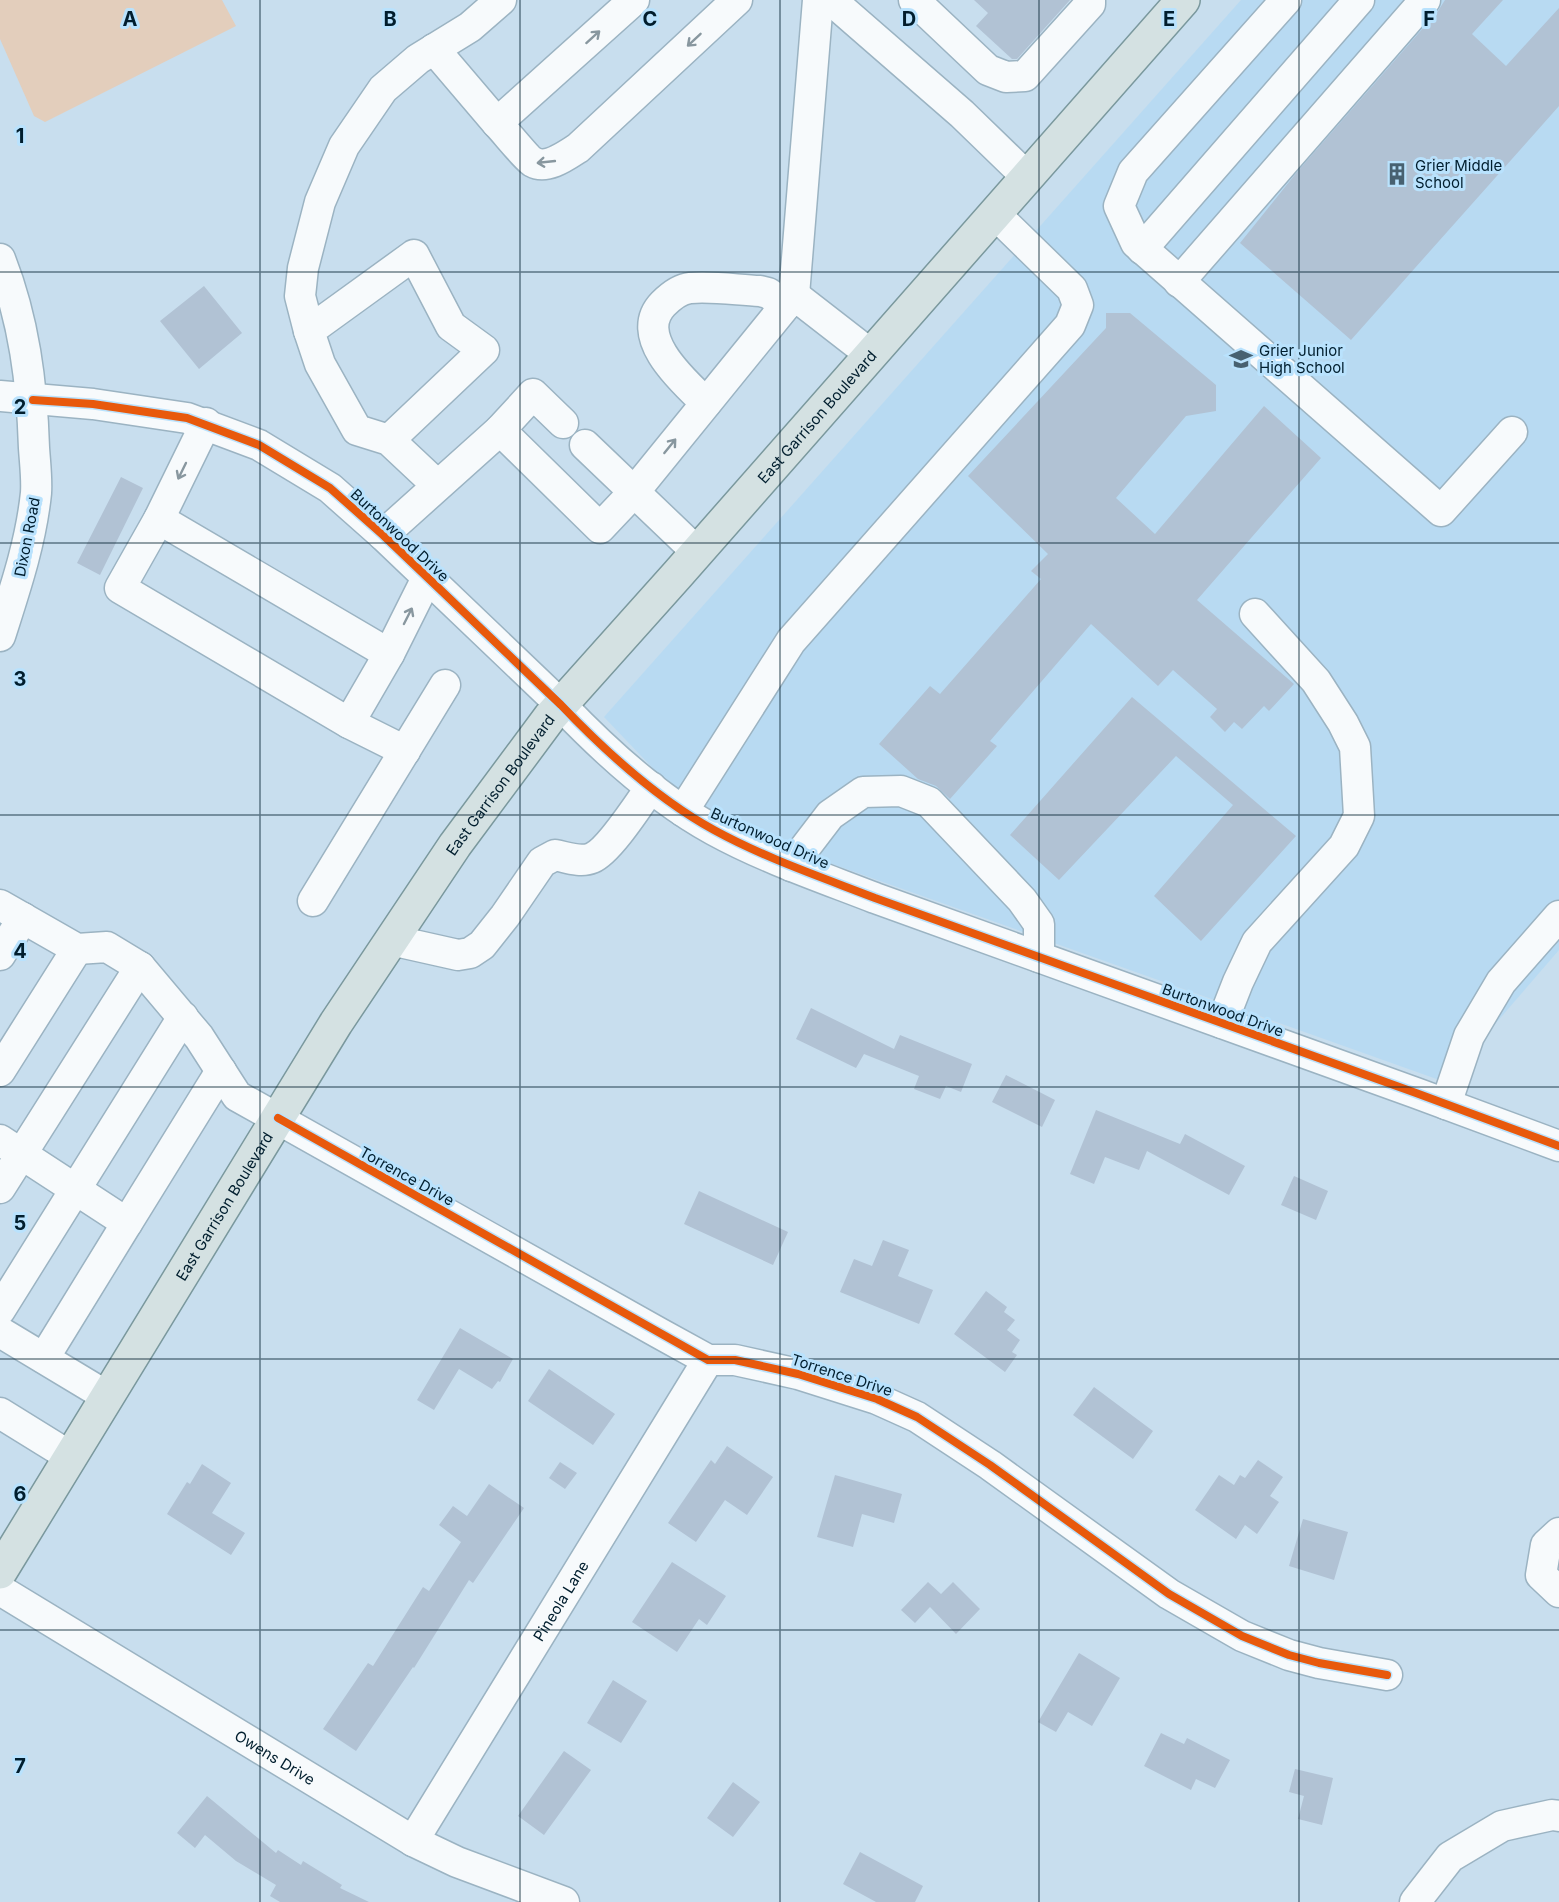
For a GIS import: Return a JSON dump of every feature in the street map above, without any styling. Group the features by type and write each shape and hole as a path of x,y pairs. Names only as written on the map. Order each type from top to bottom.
{"main road":[{"name":"East Garrison Boulevard","path":"0,1572 336,1023 455,844 550,717 1183,0"}],"street":[{"path":"437,485 389,440 357,430 320,364 309,331 300,296 303,268 320,202 344,146 383,89 417,59 470,27 501,0"},
{"path":"497,123 634,0"},
{"path":"434,49 497,123 534,162 543,164 560,159 578,148 737,0"},
{"path":"500,430 600,528 634,492 790,300 818,0"},
{"path":"831,0 962,114 1027,177"},
{"path":"914,0 988,70 1006,77 1025,76 1090,4 1090,0"},
{"path":"1286,0 1132,172 1119,206 1136,243 1440,512 1512,432"},
{"path":"1142,249 1359,0"},
{"path":"1179,282 1425,0"},
{"path":"683,811 791,641 1070,325 1078,305 1072,289 995,214"},
{"path":"309,331 414,255 451,326 484,350 389,440"},
{"name":"Dixon Road","path":"0,259 20,317 33,400 36,491 18,582 0,636"},
{"path":"706,403 666,360 656,344 652,331 654,317 661,306 671,296 690,288 760,291 790,300 870,354"},
{"path":"383,535 500,430 533,394 563,423"},
{"name":"Burtonwood Drive","path":"0,396 93,404 206,423 259,445 330,488 383,535 585,730 651,787 715,831 791,866 1559,1146"},
{"path":"206,423 159,519 120,588 349,723 405,751"},
{"path":"585,445 697,552"},
{"path":"159,519 389,654"},
{"path":"349,723 389,654 427,578"},
{"path":"1222,1023 1238,981 1257,942 1344,846 1359,816 1355,747 1343,723 1316,681 1255,614"},
{"path":"313,901 445,685"},
{"path":"391,940 458,955 470,953 482,945 505,916 542,862 555,855 580,861 591,859 603,851 651,787"},
{"path":"791,866 830,815 863,792 901,791 929,802 1022,900 1039,924 1039,957"},
{"path":"0,955 12,911 77,949 0,1071"},
{"path":"1446,1104 1469,1036 1501,982 1559,916"},
{"name":"Torrence Drive","path":"77,949 107,946 140,966 183,1017 237,1096 708,1360 735,1360 798,1374 877,1399 917,1417 990,1465 1160,1589 1242,1636 1289,1655 1319,1663 1387,1675"},
{"path":"0,1188 11,1147 140,966"},
{"path":"0,1310 183,1017"},
{"path":"44,1358 221,1071"},
{"path":"11,1147 127,1223"},
{"path":"0,1332 108,1397"},
{"name":"Pineola Lane","path":"413,1841 708,1360"},
{"path":"0,1413 71,1457"},
{"path":"1559,1533 1546,1545 1542,1575 1559,1592"},
{"name":"Owens Drive","path":"0,1590 413,1841 457,1862 564,1902"},
{"path":"1415,1902 1450,1857 1502,1826 1552,1815 1559,1816"}],"shaded area":[{"path":"0,0 222,0 236,26 45,122 34,116 0,39"},
{"name":"Grier Junior High School","path":"1241,0 1559,0 1559,950 1445,1082 731,828 666,782 604,717"}],"building":[{"path":"974,0 1070,0 1017,59 1012,59 976,26 988,13"},
{"name":"Grier Middle School","path":"1445,0 1503,0 1472,34 1506,66 1559,8 1559,106 1351,340 1240,243 1297,172 1438,11"},
{"path":"204,286 242,333 199,369 160,321"},
{"path":"1106,313 1130,313 1216,385 1216,411 1186,416 1116,498 1155,534 1264,406 1321,458 1197,600 1294,684 1269,711 1264,706 1242,729 1234,722 1225,732 1210,717 1217,709 1173,670 1158,686 1091,624 990,741 997,746 950,799 936,786 918,779 879,744 930,686 940,694 1041,579 1031,571 1048,554 968,476 1106,328"},
{"path":"121,477 143,488 100,575 77,563"},
{"path":"1132,697 1296,836 1201,941 1154,896 1233,805 1176,756 1059,880 1010,835"},
{"path":"811,1008 894,1049 900,1035 972,1064 961,1092 946,1086 940,1099 914,1089 919,1076 864,1054 856,1068 796,1039"},
{"path":"1006,1075 1055,1100 1042,1127 992,1102"},
{"path":"1096,1110 1180,1144 1185,1134 1245,1166 1229,1195 1147,1151 1139,1170 1105,1157 1094,1184 1070,1174"},
{"path":"1294,1176 1328,1191 1316,1220 1281,1205"},
{"path":"699,1191 788,1232 773,1265 684,1224"},
{"path":"883,1240 909,1250 898,1276 933,1290 919,1324 840,1292 854,1259 872,1266"},
{"path":"986,1291 1007,1307 1004,1312 1015,1320 1007,1330 1020,1340 1012,1352 1017,1355 1005,1372 954,1334"},
{"path":"460,1328 513,1359 500,1382 498,1381 492,1389 459,1369 434,1410 417,1400"},
{"path":"549,1369 615,1414 593,1445 528,1401"},
{"path":"1094,1387 1153,1431 1133,1459 1073,1415"},
{"path":"727,1446 773,1477 747,1515 725,1500 696,1542 668,1523 711,1460 715,1464"},
{"path":"1258,1460 1283,1477 1270,1496 1279,1502 1257,1534 1245,1525 1236,1539 1195,1510 1219,1475 1234,1485 1240,1475 1245,1478"},
{"path":"560,1462 577,1473 565,1489 549,1478"},
{"path":"202,1464 231,1483 212,1513 245,1533 231,1555 167,1514 187,1482 190,1484"},
{"path":"835,1475 902,1494 894,1523 862,1514 853,1547 817,1537"},
{"path":"489,1484 524,1508 473,1583 469,1580 414,1668 356,1751 323,1729 368,1663 373,1666 423,1587 429,1591 461,1542 439,1525 453,1506 467,1516"},
{"path":"1303,1519 1348,1532 1334,1580 1289,1566"},
{"path":"672,1562 726,1596 707,1625 699,1619 677,1652 632,1622"},
{"path":"928,1582 941,1594 953,1582 980,1609 956,1634 930,1607 915,1623 901,1610"},
{"path":"1079,1653 1120,1678 1092,1726 1068,1712 1056,1732 1038,1722"},
{"path":"613,1680 647,1701 621,1743 587,1723"},
{"path":"1161,1733 1184,1744 1187,1738 1230,1760 1215,1788 1196,1779 1191,1790 1144,1766"},
{"path":"564,1751 591,1770 544,1835 518,1816"},
{"path":"1295,1769 1333,1778 1322,1825 1298,1819 1304,1796 1289,1792"},
{"path":"733,1782 760,1802 733,1837 707,1818"},
{"path":"207,1796 276,1853 278,1850 301,1865 303,1861 342,1885 340,1888 369,1902 280,1902 270,1896 276,1885 236,1861 205,1835 195,1848 177,1833"},
{"path":"860,1852 923,1886 915,1902 876,1902 843,1884"}],"cycle path":[{"path":"33,400 93,404 187,418 259,445 330,488 383,535 633,773 693,818 733,840 793,867 875,898 1559,1146"},
{"path":"278,1118 708,1360 735,1360 798,1374 877,1399 917,1417 990,1465 1169,1594 1242,1636 1289,1655 1319,1663 1387,1675"}],"place":[{"name":"Grier Middle School","path":"1397,174"},
{"name":"Grier Junior High School","path":"1241,359"}]}
